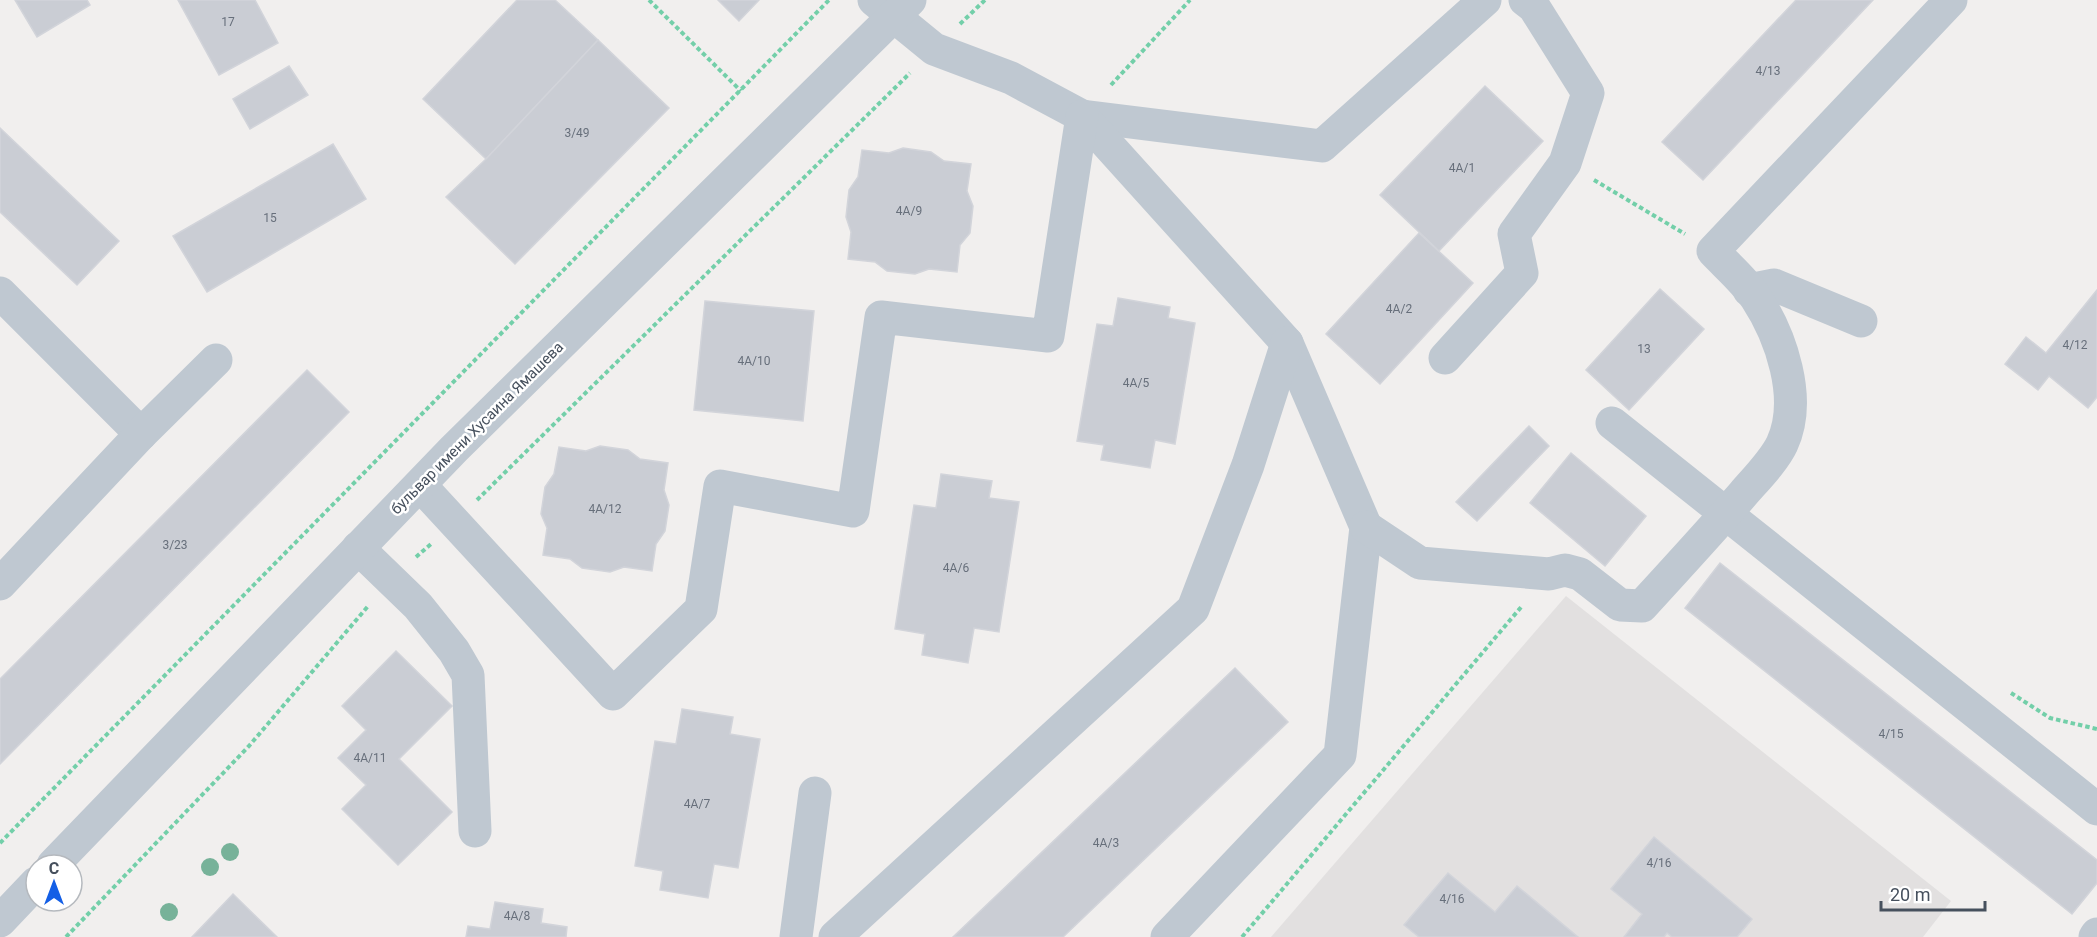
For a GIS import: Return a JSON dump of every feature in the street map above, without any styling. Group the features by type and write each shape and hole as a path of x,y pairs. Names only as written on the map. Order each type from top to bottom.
{"street":[{"path":"1082,116 1322,146 1485,0"},
{"path":"1445,358 1522,273 1514,234 1564,163 1588,93 1534,7 1525,0"},
{"path":"1366,527 1420,563 1549,574 1564,570 1580,574 1620,605 1642,606 1755,480 1781,444 1790,416 1789,382 1784,359 1771,323 1755,295 1713,250 1951,0"},
{"path":"892,6 934,49 1011,78 1082,116 1287,343 1366,527 1340,755 1167,937"},
{"name":"бульвар имени Хусаина Ямашева","path":"65,853 420,484 892,6"},
{"path":"420,484 613,694 701,609 720,486 853,511 881,317 1048,336 1082,116"},
{"path":"1749,290 1774,285 1861,321"},
{"path":"0,293 141,435"},
{"path":"835,937 1193,609 1248,465 1287,343"},
{"path":"0,584 141,435 216,360"},
{"path":"1612,423 2097,808"},
{"path":"358,548 425,615 454,651 468,675 475,831"},
{"path":"796,937 815,793"},
{"path":"0,921 24,896"}],"path":[{"path":"649,0 741,91"},
{"path":"0,843 829,0"},
{"path":"66,937 249,746 391,580 454,522 985,0"},
{"path":"1082,116 1190,0"},
{"path":"1564,163 1713,250"},
{"path":"1242,937 1549,574"}],"shaded area":[{"path":"1566,596 1951,901 1923,937 1271,937"}],"building":[{"path":"15,0 87,0 90,5 37,37"},
{"path":"178,0 255,0 278,43 219,75"},
{"path":"517,0 555,0 598,40 486,159 423,99"},
{"path":"718,0 759,0 739,21"},
{"path":"1796,0 1873,0 1703,180 1662,142"},
{"path":"598,40 669,108 515,264 446,197 486,159"},
{"path":"289,66 308,95 250,129 233,99"},
{"path":"1485,86 1543,141 1439,251 1380,195"},
{"path":"0,128 119,241 77,285 0,212"},
{"path":"333,144 366,199 207,292 173,236"},
{"path":"903,148 931,152 944,161 971,164 967,191 973,206 970,233 960,245 957,272 929,269 915,274 887,271 875,262 848,259 851,232 846,217 849,190 858,177 862,150 889,153"},
{"path":"1419,233 1473,283 1380,384 1326,334"},
{"path":"1660,289 1704,329 1629,410 1586,370"},
{"path":"2097,290 2097,397 2088,408 2049,376 2038,390 2005,364 2026,337 2046,353"},
{"path":"1118,298 1170,307 1168,318 1195,323 1175,444 1155,440 1150,468 1101,460 1104,445 1077,441 1097,324 1113,326"},
{"path":"705,301 814,311 803,421 694,410"},
{"path":"307,370 349,412 0,764 0,679"},
{"path":"1529,426 1549,446 1477,521 1456,502"},
{"path":"600,446 628,450 640,459 668,463 664,490 669,505 665,531 656,544 652,571 624,567 610,572 582,568 570,559 543,555 547,528 541,514 545,487 554,474 559,447 586,451"},
{"path":"1571,453 1646,516 1605,566 1530,503"},
{"path":"941,474 992,481 989,498 1019,502 999,632 974,628 968,663 922,655 925,634 895,629 914,505 936,508"},
{"path":"1720,563 2097,860 2097,883 2072,914 1685,608"},
{"path":"396,651 452,706 399,759 452,812 398,865 342,809 366,785 338,758 366,730 342,706"},
{"path":"1235,668 1288,722 1063,937 953,937"},
{"path":"682,709 733,717 730,734 760,739 738,868 714,864 708,898 660,890 663,871 635,866 655,741 676,744"},
{"path":"1654,837 1752,919 1737,937 1672,937 1667,933 1664,937 1624,937 1642,914 1611,889"},
{"path":"1448,873 1495,912 1517,886 1578,937 1419,937 1404,925"},
{"path":"233,894 277,937 192,937"},
{"path":"495,902 543,909 541,923 567,927 566,937 466,937 468,926 490,929"}]}
